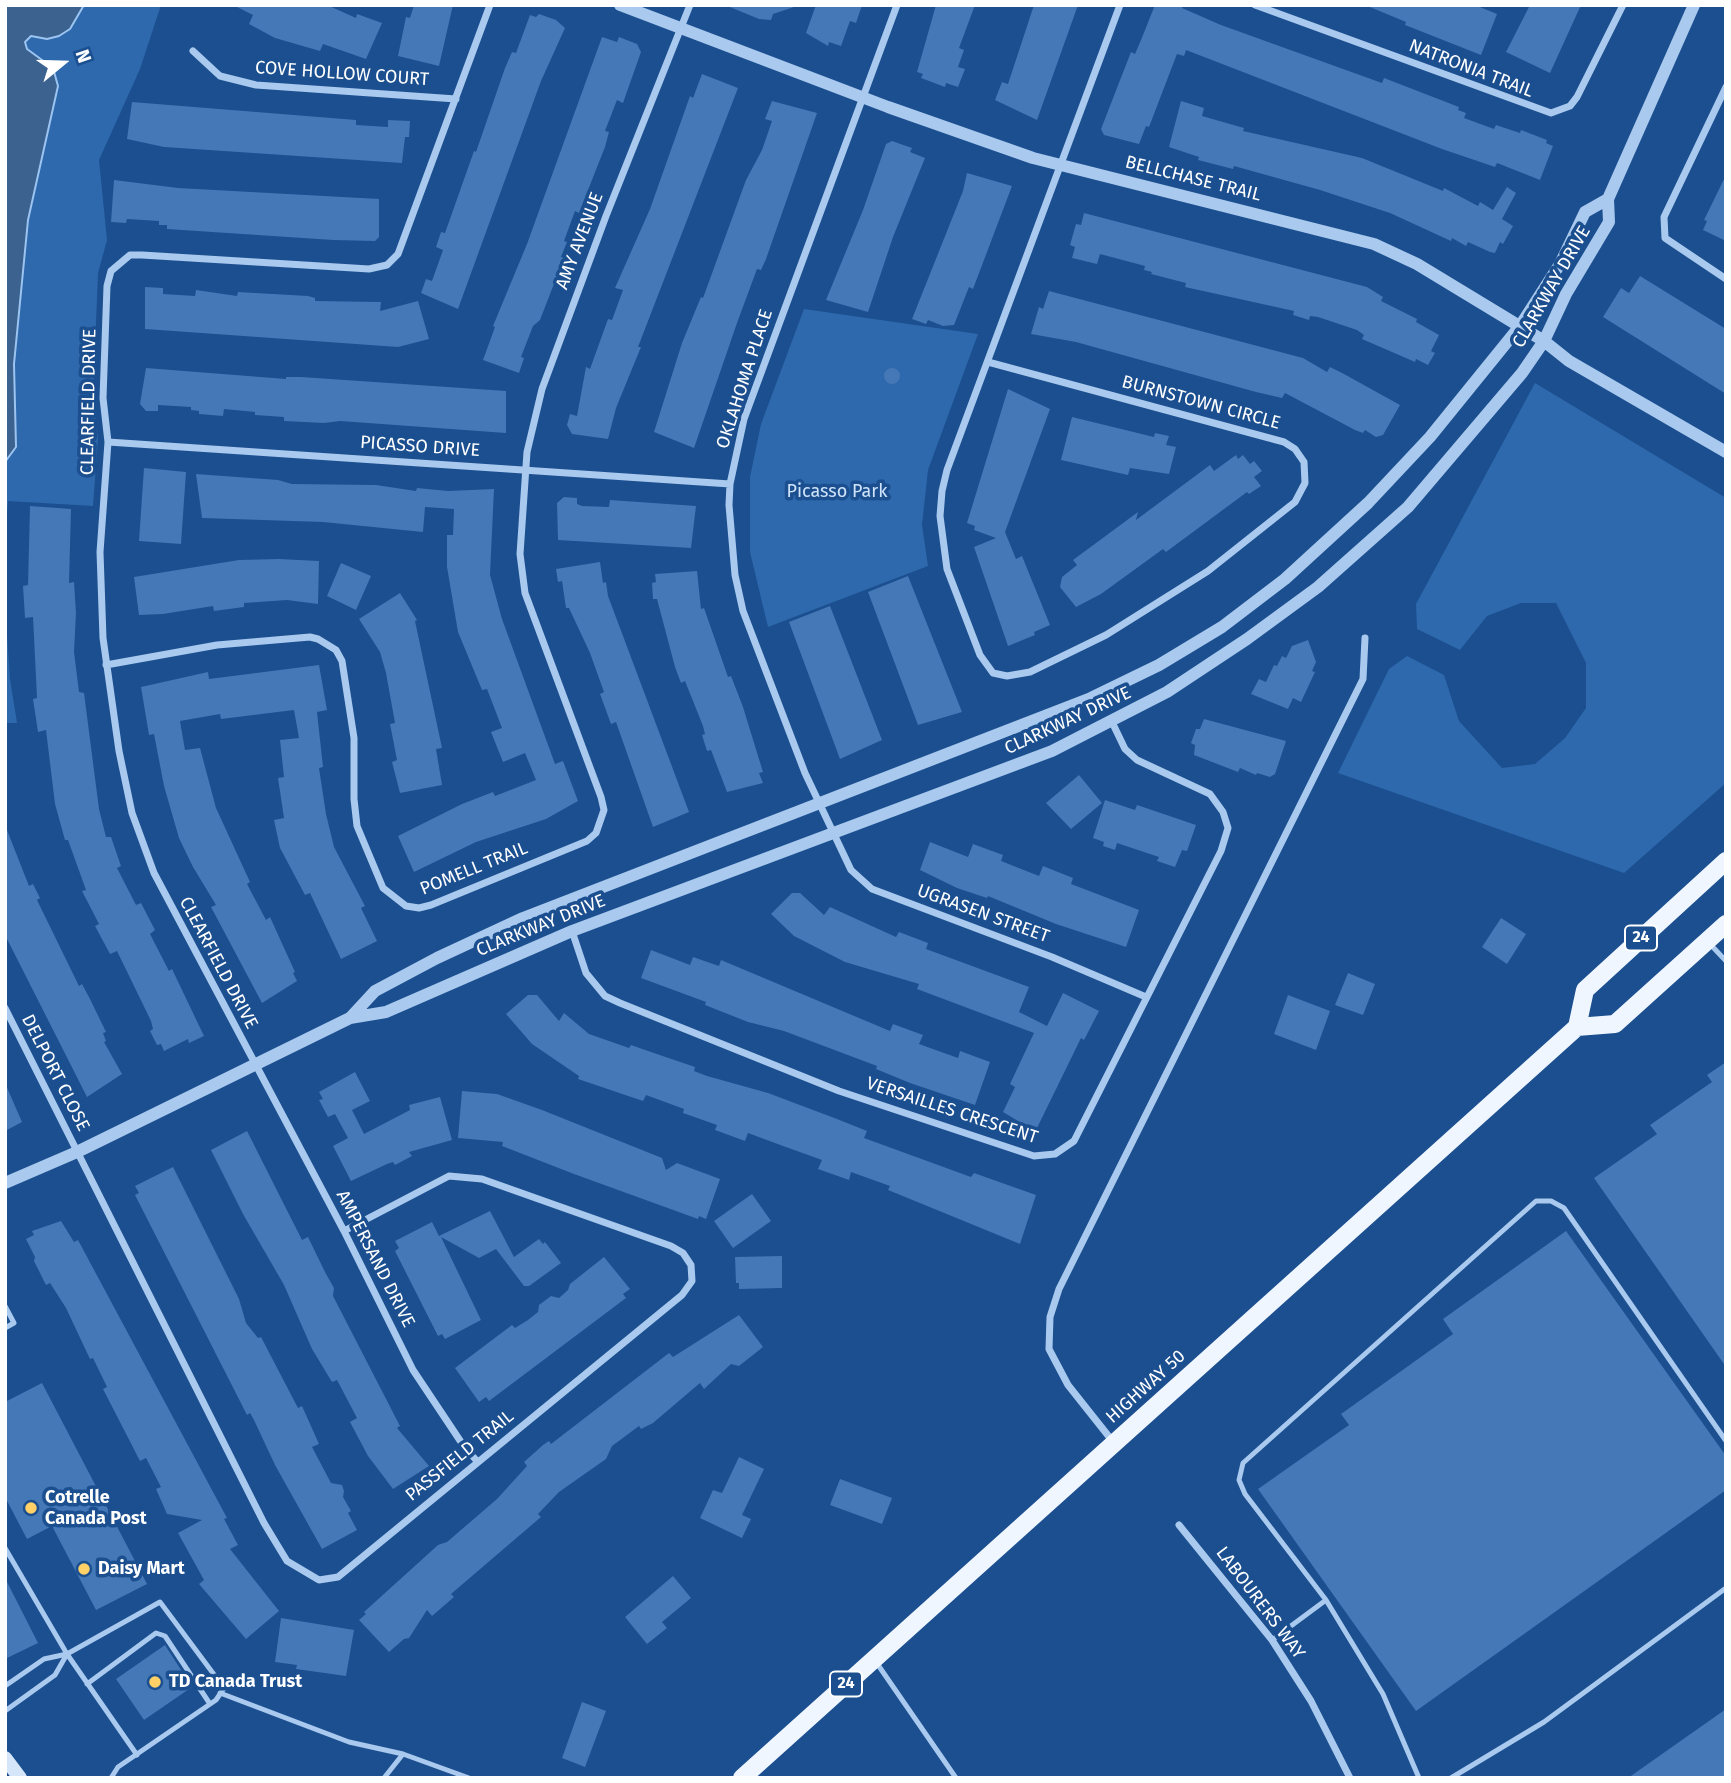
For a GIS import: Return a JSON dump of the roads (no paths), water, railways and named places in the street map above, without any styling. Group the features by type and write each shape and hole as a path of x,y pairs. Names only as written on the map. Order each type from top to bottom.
{"main road":[{"name":"24","path":"1577,1027 1585,990 1726,861"},
{"path":"1577,1027 1615,1024 1726,924"},
{"name":"HIGHWAY 50","path":"742,1778 1577,1027"},
{"path":"5,1758 20,1778"}],"street":[{"name":"CLEARFIELD DRIVE","path":"255,1066 162,891 140,839 118,751 106,665 99,565 108,442 103,398 107,286 111,271 120,260 130,255 369,269 387,265 398,254 490,5"},
{"name":"BELLCHASE TRAIL","path":"620,5 863,97 1060,165 1374,244 1417,264 1544,341 1569,361 1726,452"},
{"name":"AMY AVENUE","path":"525,470 533,415 542,389 606,216 690,5"},
{"name":"OKLAHOMA PLACE","path":"833,834 805,773 743,611 731,542 730,484 748,406 897,5"},
{"path":"1060,165 1120,5"},
{"name":"NATRONIA TRAIL","path":"1255,5 1551,113 1570,106 1577,97 1623,5"},
{"name":"CLARKWAY DRIVE","path":"5,1183 78,1152 351,1018 386,1012 572,931 1052,751 1167,692 1247,639 1318,587 1371,541 1441,471 1544,341 1566,294 1609,222 1608,200 1694,5"},
{"name":"COVE HOLLOW COURT","path":"193,51 220,76 256,85 456,99"},
{"path":"1726,87 1664,217 1665,238 1726,279"},
{"name":"BURNSTOWN CIRCLE","path":"988,362 1284,442 1295,449 1304,462 1305,483 1295,502 1208,571 1162,602 1106,635 1030,672 1007,676 993,673 980,655 947,569 940,516 947,470 1060,165"},
{"name":"CLARKWAY DRIVE","path":"351,1018 375,991 512,923 1091,698 1159,665 1222,627 1285,579 1368,503 1430,437 1520,326 1560,264 1585,212 1608,200"},
{"name":"PICASSO DRIVE","path":"108,442 730,484"},
{"name":"POMELL TRAIL","path":"106,665 217,645 310,637 336,650 342,661 354,738 357,826 383,888 405,906 419,908 431,905 587,841 596,833 604,810 525,593 520,554 525,470"},
{"path":"1114,1444 1068,1385 1049,1349 1050,1317 1059,1289 1363,679 1365,638"},
{"name":"VERSAILLES CRESCENT","path":"572,931 586,973 606,996 620,1003 839,1091 1034,1156 1055,1154 1074,1141 1221,851 1228,828 1223,812 1210,794 1137,760 1125,749 1112,722"},
{"name":"UGRASEN STREET","path":"833,834 851,870 872,889 1052,957 1146,997"},
{"name":"DELPORT CLOSE","path":"5,1008 78,1152"},
{"name":"AMPERSAND DRIVE","path":"255,1066 344,1231 413,1370 464,1448 477,1461"},
{"name":"PASSFIELD TRAIL","path":"78,1152 264,1523 287,1561 319,1580 338,1577 682,1295 692,1281 691,1265 683,1253 671,1246 482,1179 449,1176 344,1231"},
{"name":"LABOURERS WAY","path":"1179,1525 1272,1640 1311,1701 1350,1778"}],"lane":[{"path":"1707,940 1726,961"},
{"path":"1419,1778 1383,1694 1326,1600 1245,1494 1239,1480 1242,1463 1536,1201 1551,1201 1564,1208 1726,1441"},
{"path":"5,1306 14,1323 5,1328"},
{"path":"5,1548 67,1654 137,1755"},
{"path":"1451,1778 1544,1722 1726,1588"},
{"path":"1272,1640 1326,1600"},
{"path":"5,1686 44,1658 67,1654 160,1602 224,1688 210,1704 118,1768 111,1778"},
{"path":"87,1684 156,1633 165,1636 210,1704"},
{"path":"5,1712 55,1675 67,1654"},
{"path":"874,1659 956,1778"},
{"path":"220,1693 349,1742 403,1754 469,1778"},
{"path":"384,1778 403,1754"}],"place":[{"name":"Cotrelle Canada Post","path":"31,1508"},
{"name":"Daisy Mart","path":"84,1569"},
{"name":"TD Canada Trust","path":"155,1682"}],"park label":[{"name":"Picasso Park","path":"837,492"}]}
